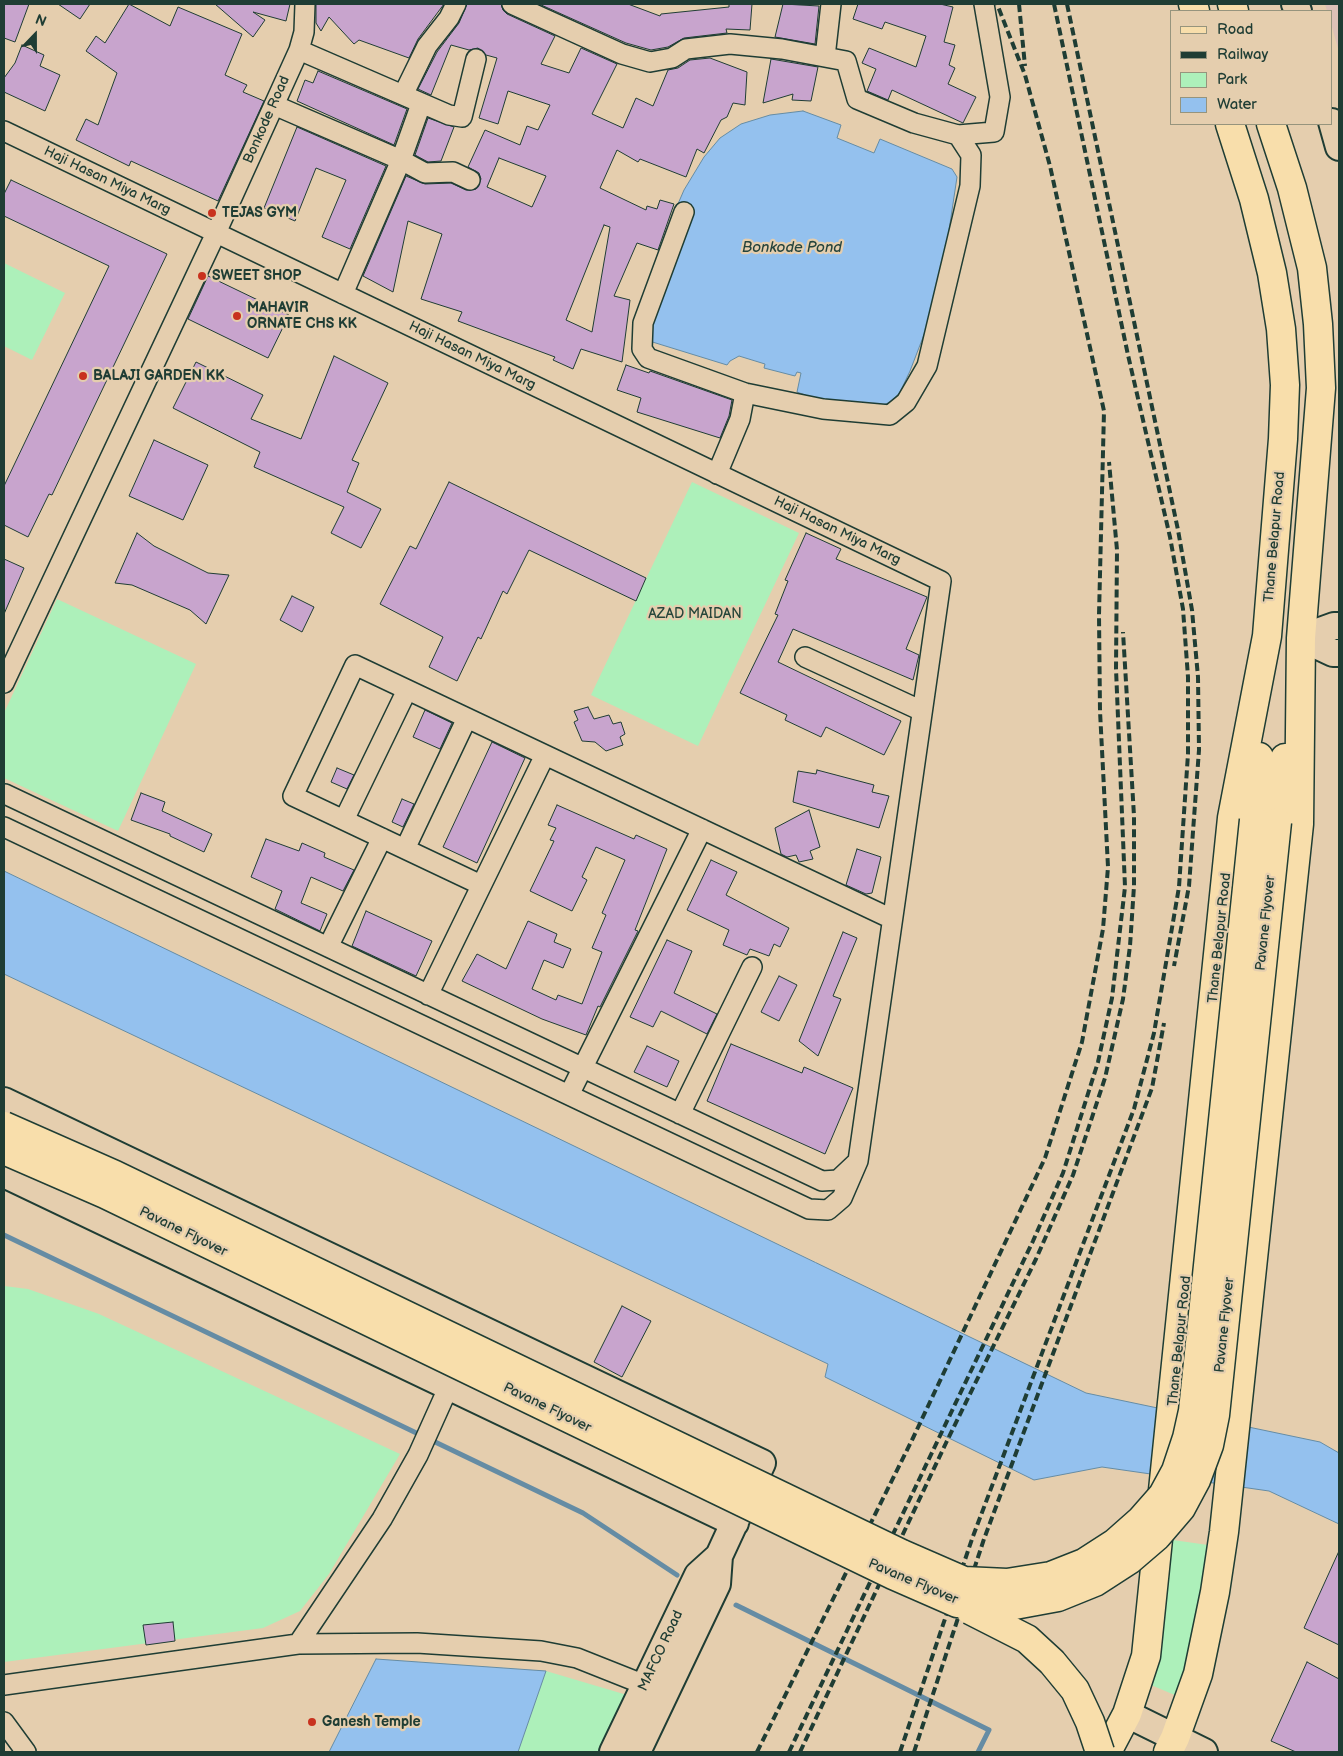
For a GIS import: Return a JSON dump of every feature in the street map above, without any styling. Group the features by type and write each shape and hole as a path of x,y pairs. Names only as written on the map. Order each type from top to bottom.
{"main road":[{"name":"Thane Belapur Road","path":"1107,1752 1127,1714 1146,1656 1166,1480 1232,818 1267,636 1285,385 1281,329 1272,273 1254,198 1230,125"},
{"path":"1172,1745 1198,1674 1215,1592 1228,1492 1299,824 1301,638 1321,388 1318,324 1312,268 1292,188 1271,125"},
{"path":"1333,125 1339,147"},
{"path":"1301,638 1334,626 1339,626"},
{"name":"Pavane Flyover","path":"4,1150 105,1194 893,1575 957,1603 1009,1606 1058,1597 1094,1582 1128,1560 1157,1536 1181,1508 1196,1480 1209,1444 1215,1414 1266,821 1267,636"},
{"path":"1301,638 1333,653 1339,653"},
{"name":"Pavane Flyover","path":"4,1126 115,1175 902,1554 964,1581 1007,1583 1052,1576 1084,1563 1115,1543 1141,1520 1163,1495 1176,1471 1187,1438 1193,1411 1266,821 1301,638"},
{"name":"MAFCO Road","path":"4,1101 762,1463 719,1556 717,1584 637,1752"},
{"path":"4,1174 735,1523"},
{"name":"MAFCO Road","path":"613,1752 698,1575 719,1556"},
{"path":"957,1603 1027,1639 1052,1662 1075,1690 1090,1722 1100,1752"},
{"path":"1127,1714 1172,1745 1204,1752"}],"street":[{"name":"Bonkode Road","path":"4,683 11,651 216,233 299,50 304,32 305,4"},
{"path":"403,96 427,46 444,25 456,4"},
{"path":"512,4 622,54 650,62 672,58 686,48 730,44 846,61 857,99 914,123 958,135 994,132 1000,97 984,4"},
{"path":"825,58 831,4"},
{"path":"299,50 421,104 462,118 476,59"},
{"path":"343,294 401,160 421,104"},
{"path":"274,105 401,160 425,173 453,172 470,180"},
{"name":"Haji Hasan Miya Marg","path":"4,131 940,581 922,711"},
{"path":"684,212 644,323 642,350 648,358 745,393 823,409 890,415 906,402 927,366 970,186 971,155 958,135"},
{"path":"717,474 740,419 745,393"},
{"path":"4,827 816,1210 828,1210 838,1203 858,1161 922,711 805,657"},
{"path":"482,885 293,796 355,665 892,919"},
{"path":"344,820 407,690"},
{"path":"405,849 467,718"},
{"path":"428,994 545,755"},
{"path":"4,794 822,1181 838,1180 848,1173 858,1161"},
{"path":"569,1095 702,830"},
{"path":"328,947 382,838"},
{"path":"680,1114 752,967"},
{"path":"298,1644 382,1519 418,1455 449,1386"},
{"path":"4,1685 298,1644 417,1643 541,1651 577,1658 645,1685"},
{"path":"4,1723 26,1752"}],"shaded area":[{"path":"1325,4 1339,4 1339,52 1333,31 1333,10 1327,10"}],"green space":[{"path":"4,263 65,293 32,360 4,346"},
{"name":"AZAD MAIDAN","path":"692,482 799,533 698,746 591,695"},
{"path":"57,599 196,664 118,831 4,778 4,713"},
{"path":"4,1286 28,1289 99,1314 400,1454 329,1574 300,1611 263,1628 4,1662"},
{"path":"1173,1540 1208,1545 1187,1671 1177,1696 1151,1685 1160,1660"},
{"path":"546,1671 627,1695 599,1752 518,1752"}],"water":[{"name":"Bonkode Pond","path":"803,111 841,125 837,138 874,153 880,139 952,169 957,177 942,277 935,306 900,392 891,402 880,406 821,401 797,392 801,373 797,372 795,376 764,368 765,364 739,356 727,365 646,340 671,220 684,190 704,157 720,138 741,124 770,115"},
{"path":"4,871 1086,1393 1320,1442 1339,1453 1339,1524 1269,1491 1102,1467 1034,1480 825,1377 828,1364 4,974"},
{"path":"376,1659 546,1671 518,1752 329,1752"}],"building":[{"path":"4,4 29,4 15,42 4,38"},
{"path":"58,4 90,4 80,19"},
{"path":"129,4 170,26 178,7 242,34 225,75 247,85 243,92 264,101 218,201 131,161 129,166 76,140 86,119 98,125 117,73 86,51 96,36 105,43"},
{"path":"215,4 290,4 286,21 253,12 265,20 253,37"},
{"path":"316,4 444,4 418,39 409,58 359,40 354,44 329,17 321,31 316,23"},
{"path":"467,4 501,4 507,14 555,36 541,64 569,73 581,48 617,64 592,114 623,128 636,98 653,106 668,70 678,68 690,60 710,58 747,72 745,105 733,103 727,117 721,120 704,153 697,149 686,177 640,159 638,162 617,150 600,188 646,210 647,206 657,209 660,200 674,204 658,250 637,243 614,296 630,300 622,362 581,349 573,369 553,360 555,357 458,321 462,312 421,299 442,234 408,221 393,292 363,276 406,176 425,184 451,183 466,190 476,189 481,179 479,173 468,167 485,130 520,145 527,126 538,130 550,105 508,91 498,124 479,118 497,58 486,55 478,48 469,50 451,45 431,95 418,89 437,52 459,23","holes":["499,158 546,176 532,207 487,187","604,225 610,227 592,332 566,320"]},
{"path":"539,4 628,4 660,16 661,14 729,7 729,4 752,4 750,30 726,29 727,33 684,38 668,47 651,50 626,43"},
{"path":"783,4 819,6 815,44 775,37"},
{"path":"858,4 940,4 953,7 944,42 955,45 949,65 955,68 948,84 976,97 963,123 892,90 888,100 867,91 876,69 862,63 869,48 916,67 926,36 885,22 882,29 853,19"},
{"path":"22,45 44,55 40,66 60,75 45,111 4,92 4,78 15,63"},
{"path":"771,59 818,67 811,101 792,100 793,94 763,103"},
{"path":"318,71 407,109 394,145 297,101 305,80 313,83"},
{"path":"428,118 454,127 441,161 428,162 415,155"},
{"path":"297,127 386,166 350,249 322,237 346,180 316,168 295,221 264,208"},
{"name":"BALAJI GARDEN KK","path":"11,180 167,254 52,495 49,494 28,537 4,525 4,486 109,266 4,216 4,194"},
{"name":"MAHAVIR ORNATE CHS KK","path":"208,276 289,315 268,358 188,319"},
{"path":"334,356 388,383 352,460 359,463 347,492 381,509 361,548 331,533 344,507 254,467 260,452 173,408 196,362 263,395 251,419 301,439"},
{"path":"626,365 649,373 650,371 732,400 729,416 720,438 637,412 641,398 617,390"},
{"path":"154,440 208,465 183,520 129,496"},
{"path":"449,482 646,578 636,601 529,550 507,594 503,591 481,639 478,637 457,681 429,667 443,637 380,604 410,546 416,549"},
{"path":"137,533 154,546 208,573 229,575 206,624 190,610 132,585 115,583"},
{"path":"806,533 841,549 836,559 927,597 906,649 919,655 913,680 793,629 778,662 901,721 884,755 826,727 821,737 785,720 787,715 740,693 778,615 775,614 788,581 785,580"},
{"path":"4,559 24,568 4,614"},
{"path":"292,596 314,607 302,632 280,620"},
{"path":"588,707 594,719 609,715 613,724 621,722 625,734 620,737 623,745 606,751 595,742 582,741 574,722 578,720 574,711"},
{"path":"425,710 452,723 440,749 413,737"},
{"path":"492,742 525,758 477,863 443,847"},
{"path":"337,768 354,775 347,789 331,782"},
{"path":"817,770 874,785 872,792 889,796 879,828 793,802 798,771 816,774"},
{"path":"141,793 165,802 162,811 212,834 204,852 170,836 170,834 131,820"},
{"path":"402,799 414,804 403,827 392,822"},
{"path":"557,805 634,839 636,835 667,849 635,930 638,931 600,1007 598,1006 586,1035 542,1019 462,981 477,954 506,969 528,921 557,934 554,942 571,949 563,968 544,960 532,989 556,1000 558,995 582,1004 602,952 592,948 606,915 602,913 625,860 596,847 582,877 587,880 572,911 530,891 554,841 550,840 556,828 548,825"},
{"path":"809,810 820,847 810,851 813,859 799,862 796,855 787,857 781,854 775,828"},
{"path":"266,839 299,851 302,843 325,853 324,857 354,870 343,891 311,877 301,903 327,914 320,931 275,909 282,891 251,877"},
{"path":"857,849 881,857 872,893 866,894 846,885"},
{"path":"711,860 737,872 726,895 789,928 780,947 774,944 769,956 750,949 747,955 723,945 729,930 687,910"},
{"path":"366,911 432,941 416,976 352,946"},
{"path":"843,932 857,938 833,996 841,999 818,1056 799,1041"},
{"path":"667,940 692,951 674,993 717,1014 707,1034 661,1011 653,1027 630,1017"},
{"path":"779,976 797,985 779,1021 761,1012"},
{"path":"731,1044 802,1073 804,1067 853,1088 825,1154 707,1101"},
{"path":"647,1046 679,1061 667,1087 634,1072"},
{"path":"622,1306 651,1321 622,1377 594,1362"},
{"path":"1339,1551 1339,1645 1304,1628"},
{"path":"173,1622 175,1641 146,1645 143,1625"},
{"path":"1307,1662 1339,1679 1339,1752 1296,1752 1271,1741"}],"waterway":[{"path":"4,1235 583,1513 677,1575"},
{"path":"736,1605 989,1730 978,1752"}],"railway":[{"path":"757,1752 913,1438 1045,1158 1082,1042 1103,929 1108,867 1100,711 1099,615 1104,411 1050,166 1025,75 997,4"},
{"path":"1019,4 1025,66"},
{"path":"900,1752 972,1539 1134,1109 1154,1033 1179,887 1188,754 1188,677 1183,609 1170,537 1128,355 1054,4"},
{"path":"1067,4 1178,530 1192,610 1198,677 1199,750 1189,886 1174,966"},
{"path":"789,1752 1033,1241 1063,1173 1098,1062 1112,998 1125,887 1116,669 1117,550 1109,462"},
{"path":"800,1752 946,1443 1036,1259 1073,1175 1105,1078 1123,999 1130,946 1134,886 1134,816 1123,632"},
{"path":"914,1752 984,1539 1152,1088 1164,1023"}],"place":[{"name":"TEJAS GYM","path":"212,213"},
{"name":"SWEET SHOP","path":"202,276"},
{"name":"MAHAVIR ORNATE CHS KK","path":"237,316"},
{"name":"BALAJI GARDEN KK","path":"83,376"},
{"name":"Ganesh Temple","path":"312,1722"}]}
